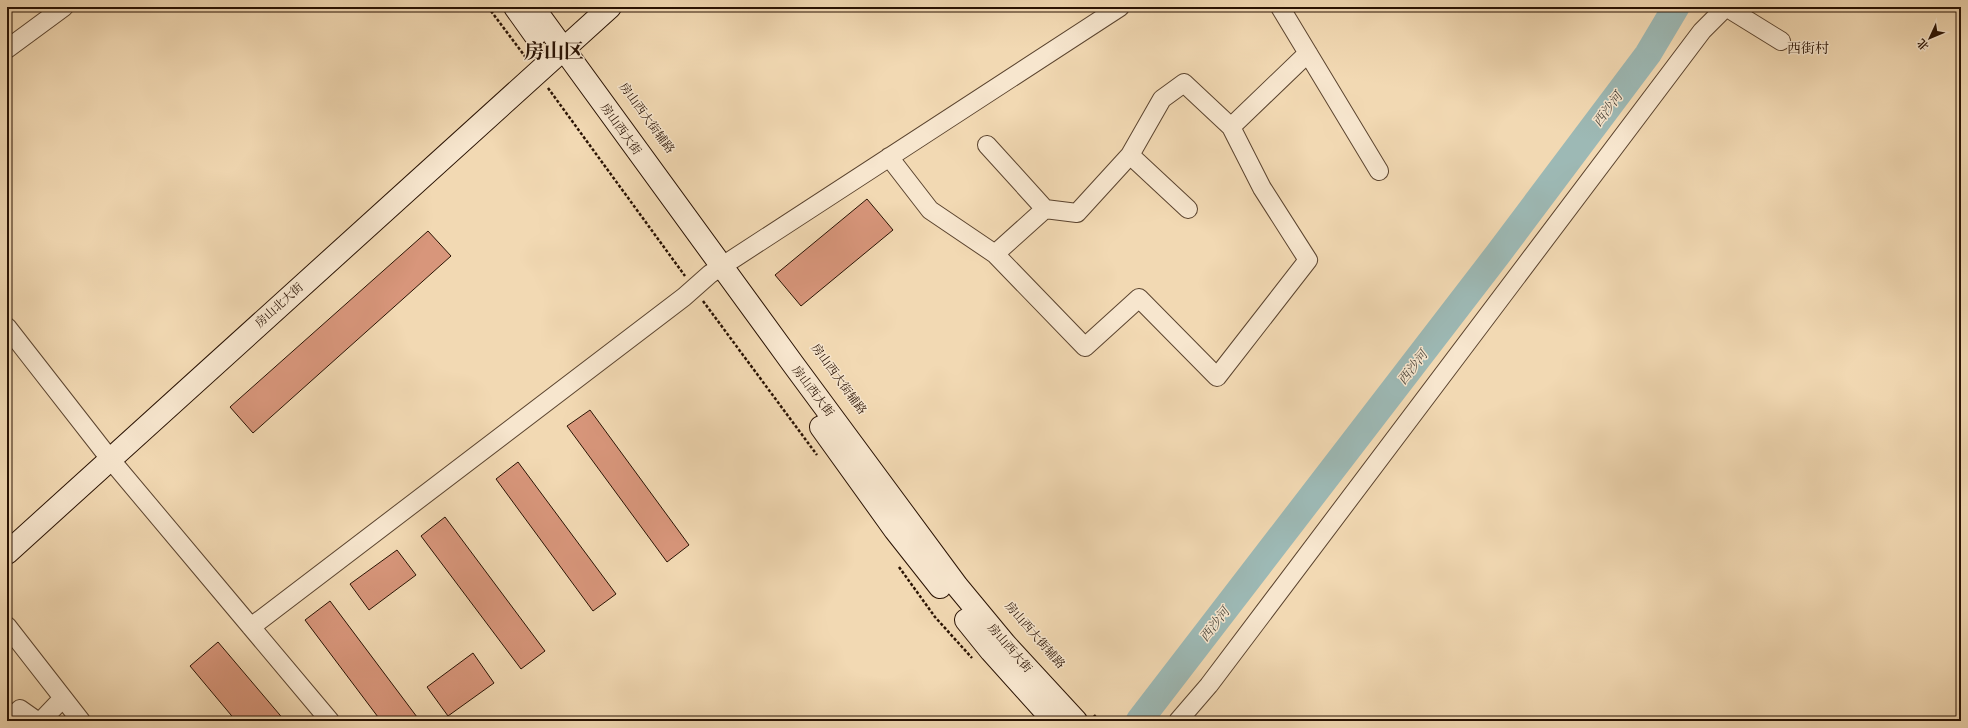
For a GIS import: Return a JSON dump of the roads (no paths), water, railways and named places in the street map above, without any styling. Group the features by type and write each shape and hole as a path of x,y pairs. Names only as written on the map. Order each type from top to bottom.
{"main road":[{"path":"515,7 551,60"},
{"path":"533,7 551,60"},
{"name":"房山北大街","path":"7,553 610,7"},
{"name":"房山西大街","path":"551,60 716,270 957,586 1005,644 1082,715"},
{"name":"房山西大街","path":"716,270 895,530 991,651 1054,721"}],"street":[{"path":"7,49 64,7"},
{"path":"251,627 716,270 1120,7"},
{"path":"1280,7 1379,171"},
{"path":"1178,721 1223,667 1702,31 1726,7 1781,40"},
{"path":"1231,127 1308,53"},
{"path":"889,157 930,210 995,254 1085,347 1139,298 1217,377 1308,260 1262,188 1231,127 1184,83 1162,99 1130,155 1077,213 1045,209 987,145"},
{"path":"1130,155 1188,209"},
{"path":"995,254 1045,209"},
{"path":"7,327 110,459 330,721"},
{"path":"7,626 81,721"},
{"path":"41,721 63,698"},
{"path":"8,721 20,709 37,721"}],"waterway":[{"name":"西沙河","path":"1139,721 1498,254 1648,54 1676,7"}],"district":[{"name":"西街村","path":"1808,48"},
{"name":"房山区","path":"554,51"}]}
